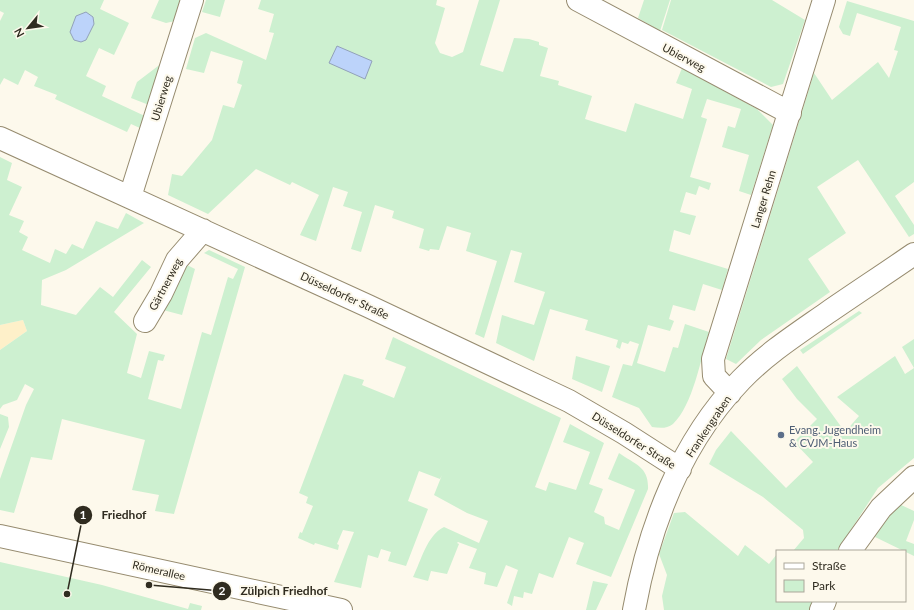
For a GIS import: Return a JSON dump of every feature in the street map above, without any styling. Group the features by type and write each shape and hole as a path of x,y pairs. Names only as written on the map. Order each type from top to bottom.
{"street":[{"name":"Ubierweg","path":"130,197 192,0"},
{"name":"Ubierweg","path":"578,0 790,113"},
{"name":"Langer Rehn","path":"730,393 714,376 713,359 824,0"},
{"name":"Düsseldorfer Straße","path":"0,138 203,230 569,401 624,433 680,469"},
{"name":"Gärtnerweg","path":"145,321 161,294 177,260 203,230"},
{"name":"Frankengraben","path":"634,610 638,589 661,510 680,469 698,437 730,393 776,350 914,254"},
{"path":"851,550 881,508 914,477"},
{"name":"Römerallee","path":"0,536 341,610"}],"shaded area":[{"path":"23,320 27,331 0,350 0,325"}],"green space":[{"path":"0,0 104,0 100,9 129,23 114,55 99,48 86,76 106,86 102,96 147,117 142,129 131,124 127,132 55,99 57,95 34,86 38,77 25,70 18,85 4,78 0,85 0,21 4,13 0,11"},
{"path":"159,0 181,0 175,21 166,23 151,18"},
{"path":"206,0 225,0 220,17 202,12"},
{"path":"261,0 437,0 436,5 445,8 435,43 440,53 452,57 463,52 479,0 500,0 480,65 503,72 514,38 529,39 539,42 539,45 548,48 540,76 559,81 558,85 592,96 585,119 626,132 635,103 683,119 692,89 676,83 682,68 757,109 773,125 751,195 739,191 749,155 722,147 728,126 735,128 741,109 707,99 701,117 707,119 690,177 711,183 709,190 699,186 696,195 686,192 680,212 696,216 690,235 674,230 669,251 728,269 722,290 703,284 695,311 673,305 669,319 674,321 670,331 648,325 637,363 665,372 673,347 678,348 685,324 709,332 696,381 680,416 671,426 660,428 652,427 639,408 612,397 623,364 632,366 639,344 630,341 628,344 622,342 620,349 616,347 618,340 585,330 588,320 550,309 534,361 496,343 502,315 534,325 545,292 514,282 522,253 511,250 484,338 475,334 497,261 466,251 471,233 447,226 439,250 430,249 429,251 419,248 424,229 392,218 394,211 375,205 361,252 351,249 362,212 343,206 348,192 333,187 316,241 300,235 319,195 292,182 290,185 256,169 208,214 168,195 172,174 182,176 212,140 223,105 234,108 242,85 237,83 243,61 211,51 204,73 186,69 195,38 206,33 266,60 274,33 269,32 274,14 258,9"},
{"path":"644,0 670,0 660,31 638,18"},
{"path":"671,0 772,0 805,20 783,84 771,87 662,30"},
{"path":"847,1 914,21 914,182 895,196 914,225 914,234 909,237 858,160 817,187 846,233 808,259 830,292 761,340 736,364 726,359 814,73 832,100 878,62 889,78 898,51 894,50 901,27 857,13 850,36 843,34 839,27"},
{"path":"162,63 149,105 131,98 137,82"},
{"path":"0,157 12,163 7,180 22,187 9,215 24,221 19,232 28,237 22,250 50,263 55,249 66,254 72,244 83,249 96,221 118,229 126,213 144,223 66,270 42,280 41,305 76,315 100,287 113,297 142,260 151,267 114,312 137,334 127,373 141,378 149,351 165,355 163,361 158,360 148,399 181,409 202,332 211,335 228,277 233,279 238,269 204,253 209,250 245,267 174,514 155,511 159,495 132,490 145,440 62,419 52,460 31,457 14,513 0,510 0,479 26,405 34,389 25,384 17,400 3,405 0,409 0,350 27,331 23,320 0,325"},
{"path":"187,265 195,269 182,315 163,310"},
{"path":"859,311 862,313 803,354 800,350"},
{"path":"393,337 561,418 535,487 546,491 549,482 576,490 590,452 563,442 570,424 604,443 589,484 603,489 594,512 604,517 605,524 619,530 635,490 608,479 619,453 644,471 648,482 648,489 611,577 576,564 584,543 569,537 553,578 539,573 532,594 524,592 523,598 514,596 512,606 507,603 518,570 506,565 497,587 484,584 486,573 469,568 477,549 458,542 457,543 459,544 447,574 431,571 428,581 413,577 425,549 438,531 444,527 479,543 488,521 467,513 434,495 442,475 440,479 419,471 408,501 428,509 406,566 388,561 391,552 381,549 378,558 368,555 361,588 334,582 354,532 343,530 337,544 339,545 338,550 315,543 314,545 298,538 300,532 302,533 313,506 306,503 308,497 299,493 344,374 364,380 362,385 394,398 406,367 385,359"},
{"path":"914,339 914,368 902,347"},
{"path":"576,356 610,366 602,392 572,379"},
{"path":"895,356 905,374 914,368 914,458 878,488 838,550 794,550 804,538 803,530 763,497 709,464 716,450 731,431 786,488 813,462 794,442 817,419 797,399 782,379 797,366 845,432 859,416 837,397"},
{"path":"0,414 8,417 9,427 0,449"},
{"path":"899,504 914,511 914,520 906,541 914,544 914,556 906,552 906,550 902,550 873,536"},
{"path":"685,512 738,556 745,545 769,564 776,555 776,602 816,602 812,610 664,610 662,596 667,575 659,554 674,513"},
{"path":"0,562 102,585 188,609 190,603 202,606 201,610 0,610"},
{"path":"593,581 608,584 596,610 586,610"}],"water":[{"path":"86,12 93,17 94,24 86,40 81,42 74,40 70,32 76,16"},
{"path":"337,46 372,61 365,79 329,63"}],"place":[{"name":"Evang. Jugendheim & CVJM-Haus","path":"781,435"},
{"name":"Zülpich Friedhof","path":"149,585"},
{"name":"Friedhof","path":"67,594"}]}
